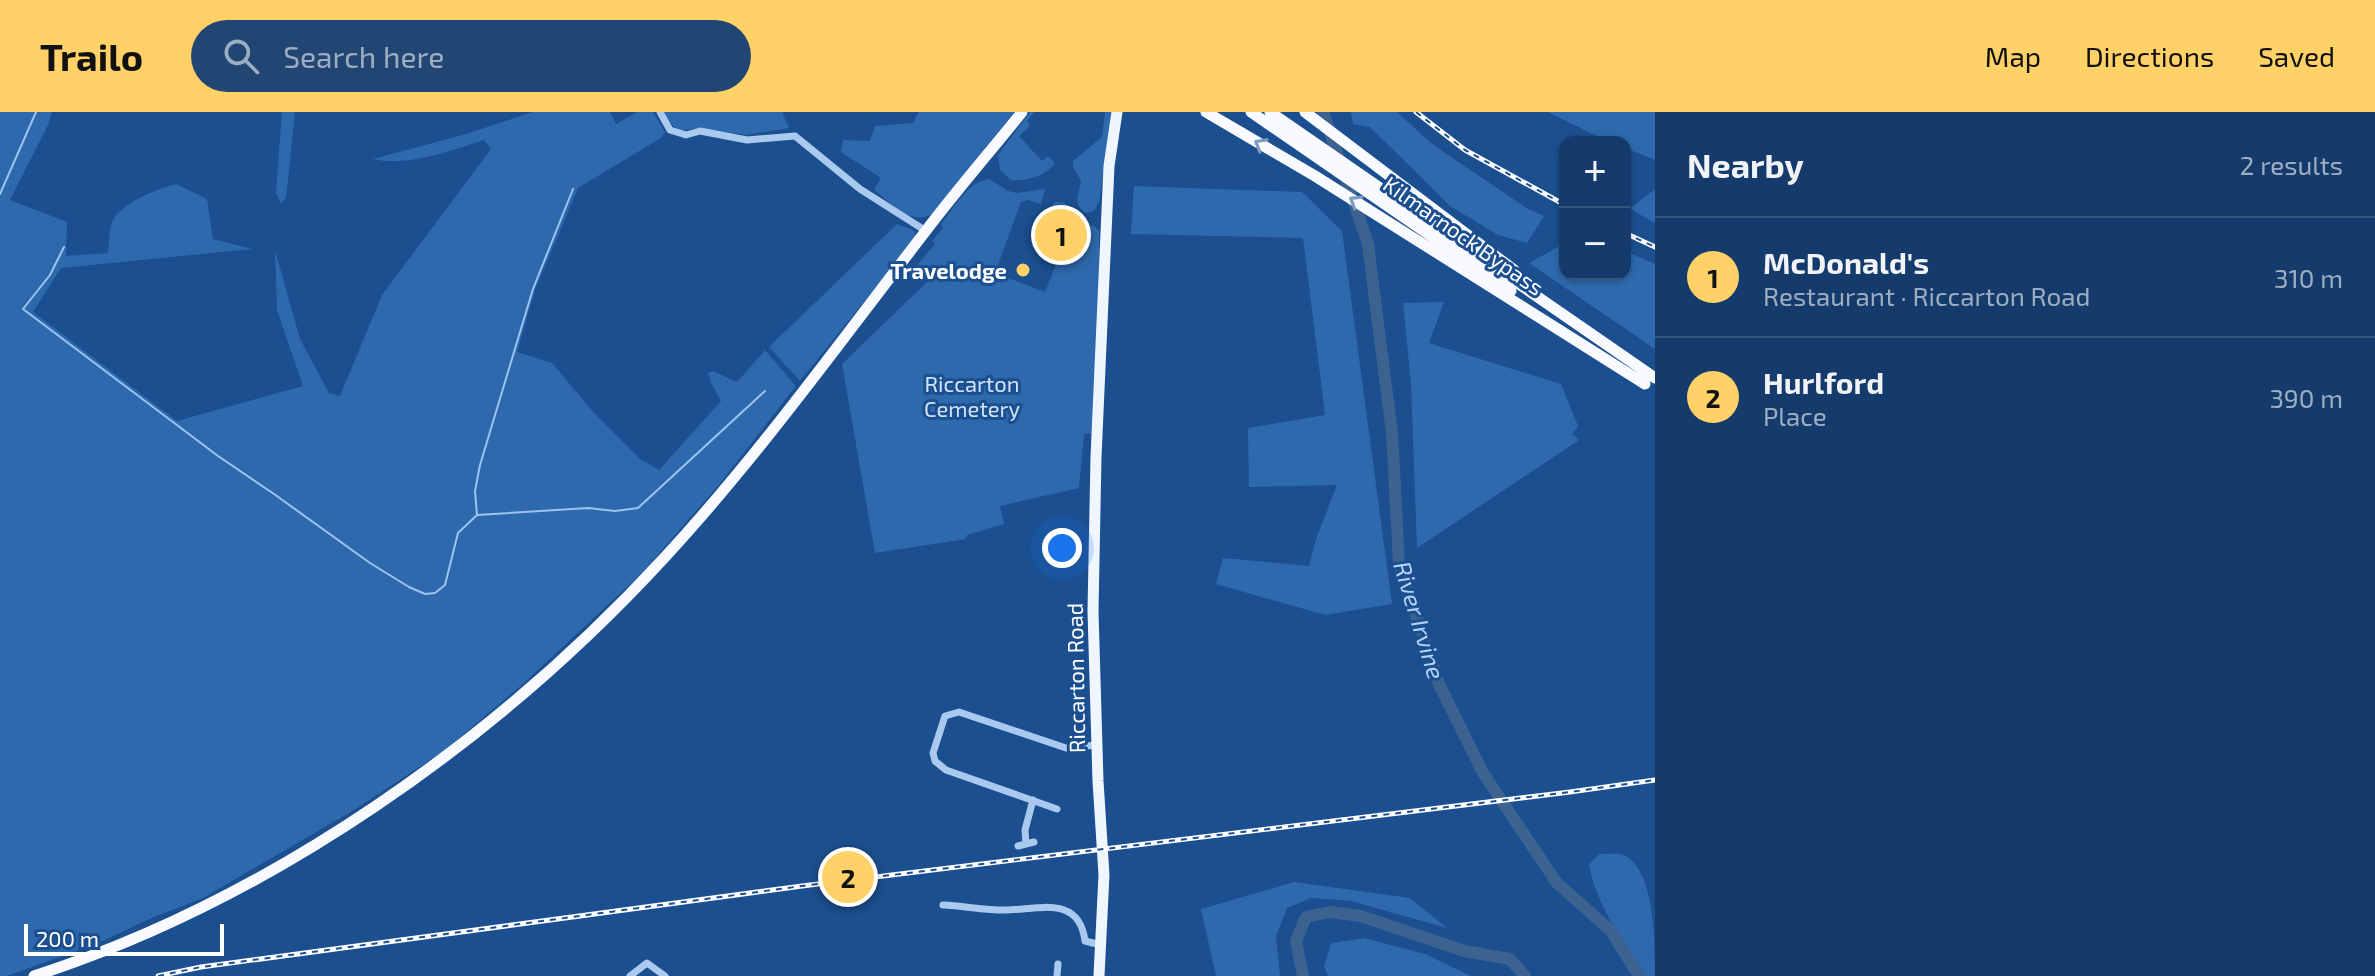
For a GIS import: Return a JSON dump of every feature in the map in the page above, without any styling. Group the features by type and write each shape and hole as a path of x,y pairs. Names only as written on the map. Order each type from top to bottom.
{"highway":[{"path":"34,976 180,916 314,845 400,790 520,698 613,612 699,519 1022,112"},
{"path":"1206,112 1652,382"},
{"name":"Kilmarnock Bypass","path":"1251,112 1652,382"},
{"name":"Kilmarnock Bypass","path":"1270,112 1382,188 1652,382"},
{"path":"1305,112 1652,382"}],"main road":[{"name":"Riccarton Road","path":"1115,139 1117,112"},
{"name":"Riccarton Road","path":"1099,976 1104,875 1093,611 1095,511 1109,166 1125,112"}],"street":[{"path":"660,112 670,130 686,135 700,131 747,140 795,136 860,189 926,231"},
{"path":"1057,809 946,770 935,761 933,753 945,716 959,712 1066,748 1097,745"},
{"path":"1026,844 1025,830 1033,800"},
{"path":"943,905 1005,910 1054,907 1077,917 1082,924 1085,941 1101,945"},
{"path":"630,976 647,963 665,976"},
{"path":"1057,976 1058,964"}],"green space":[{"path":"0,112 52,112 10,200 67,222 66,256 108,253 111,226 116,215 140,198 176,184 207,199 213,239 252,249 61,268 33,312 177,421 303,386 277,310 275,250 300,339 329,393 340,396 382,295 491,149 484,140 416,159 373,159 533,112 610,112 616,124 637,112 653,112 665,132 661,138 578,188 535,290 517,352 552,363 594,413 640,459 659,470 721,401 708,373 713,371 737,382 765,350 796,386 718,486 641,574 523,684 441,753 354,810 203,898 96,944 7,976 0,976"},
{"path":"282,112 295,112 286,198 281,203 276,193"},
{"path":"663,112 782,112 789,128 746,135 697,128 680,131"},
{"path":"919,112 1014,112 932,214 924,217 909,215 874,190 881,178 841,152 843,140 870,141 875,126 913,123"},
{"path":"1030,112 1034,112 1027,121 1030,126 1019,136 1042,161 1048,156 1055,163 1035,177 1011,180 1000,170 998,155"},
{"path":"1105,112 1112,112 1099,202 1094,211 1085,213 1077,202 1081,181 1073,161 1102,137"},
{"path":"1351,112 1397,112 1432,144 1528,209 1544,216 1527,243 1498,235 1450,206 1370,127 1353,124"},
{"path":"1548,112 1655,112 1655,160 1631,150 1631,136 1597,136"},
{"name":"Riccarton Cemetery","path":"989,179 1017,193 1045,189 1041,204 1028,200 1021,202 995,273 1045,292 1061,252 1075,256 1085,236 1073,219 1053,211 1051,206 1055,202 1064,202 1078,221 1099,231 1093,433 1084,434 1079,488 1000,506 1004,524 967,535 966,539 875,553 842,364 928,281 914,269 935,244 932,241 943,228 941,224 962,197 974,185"},
{"path":"1134,186 1302,192 1342,231 1392,604 1325,615 1216,584 1223,558 1309,566 1337,485 1249,487 1248,428 1325,415 1303,238 1131,234"},
{"path":"1655,189 1655,223 1631,208"},
{"path":"897,224 913,230 916,235 913,241 800,381 769,347"},
{"path":"1559,246 1559,280 1631,280 1631,254 1655,264 1655,349 1529,263"},
{"path":"1444,302 1429,343 1561,384 1578,426 1572,434 1579,440 1417,548 1411,384 1403,303"},
{"path":"1599,854 1624,855 1642,875 1651,908 1655,976 1645,976 1597,894 1589,864"},
{"path":"1294,882 1410,898 1447,928 1351,901 1311,898 1287,908 1276,936 1280,976 1216,976 1201,909"},
{"path":"1364,938 1425,954 1471,976 1328,976 1324,966 1331,943"}],"waterway":[{"path":"0,194 36,112"},
{"name":"River Irvine","path":"1323,112 1368,244 1392,433 1399,563 1439,684 1483,773 1557,883 1611,931 1639,976"},
{"path":"64,247 50,275 23,309 218,456 370,563 409,587 425,594 435,593 445,585 458,533 477,515 475,491 480,465 533,289 573,189"},
{"path":"477,515 638,508 765,391"},
{"name":"River Irvine","path":"1303,976 1296,941 1306,917 1330,912 1361,916 1464,951 1510,959 1525,976"}],"railway":[{"path":"1416,112 1465,150 1559,202"},
{"path":"1631,236 1655,247"},
{"path":"158,976 201,967 802,886 1655,780"}],"place":[{"name":"McDonald's","path":"1061,235"},
{"name":"Travelodge","path":"1023,270"},
{"name":"Hurlford","path":"848,877"}]}
